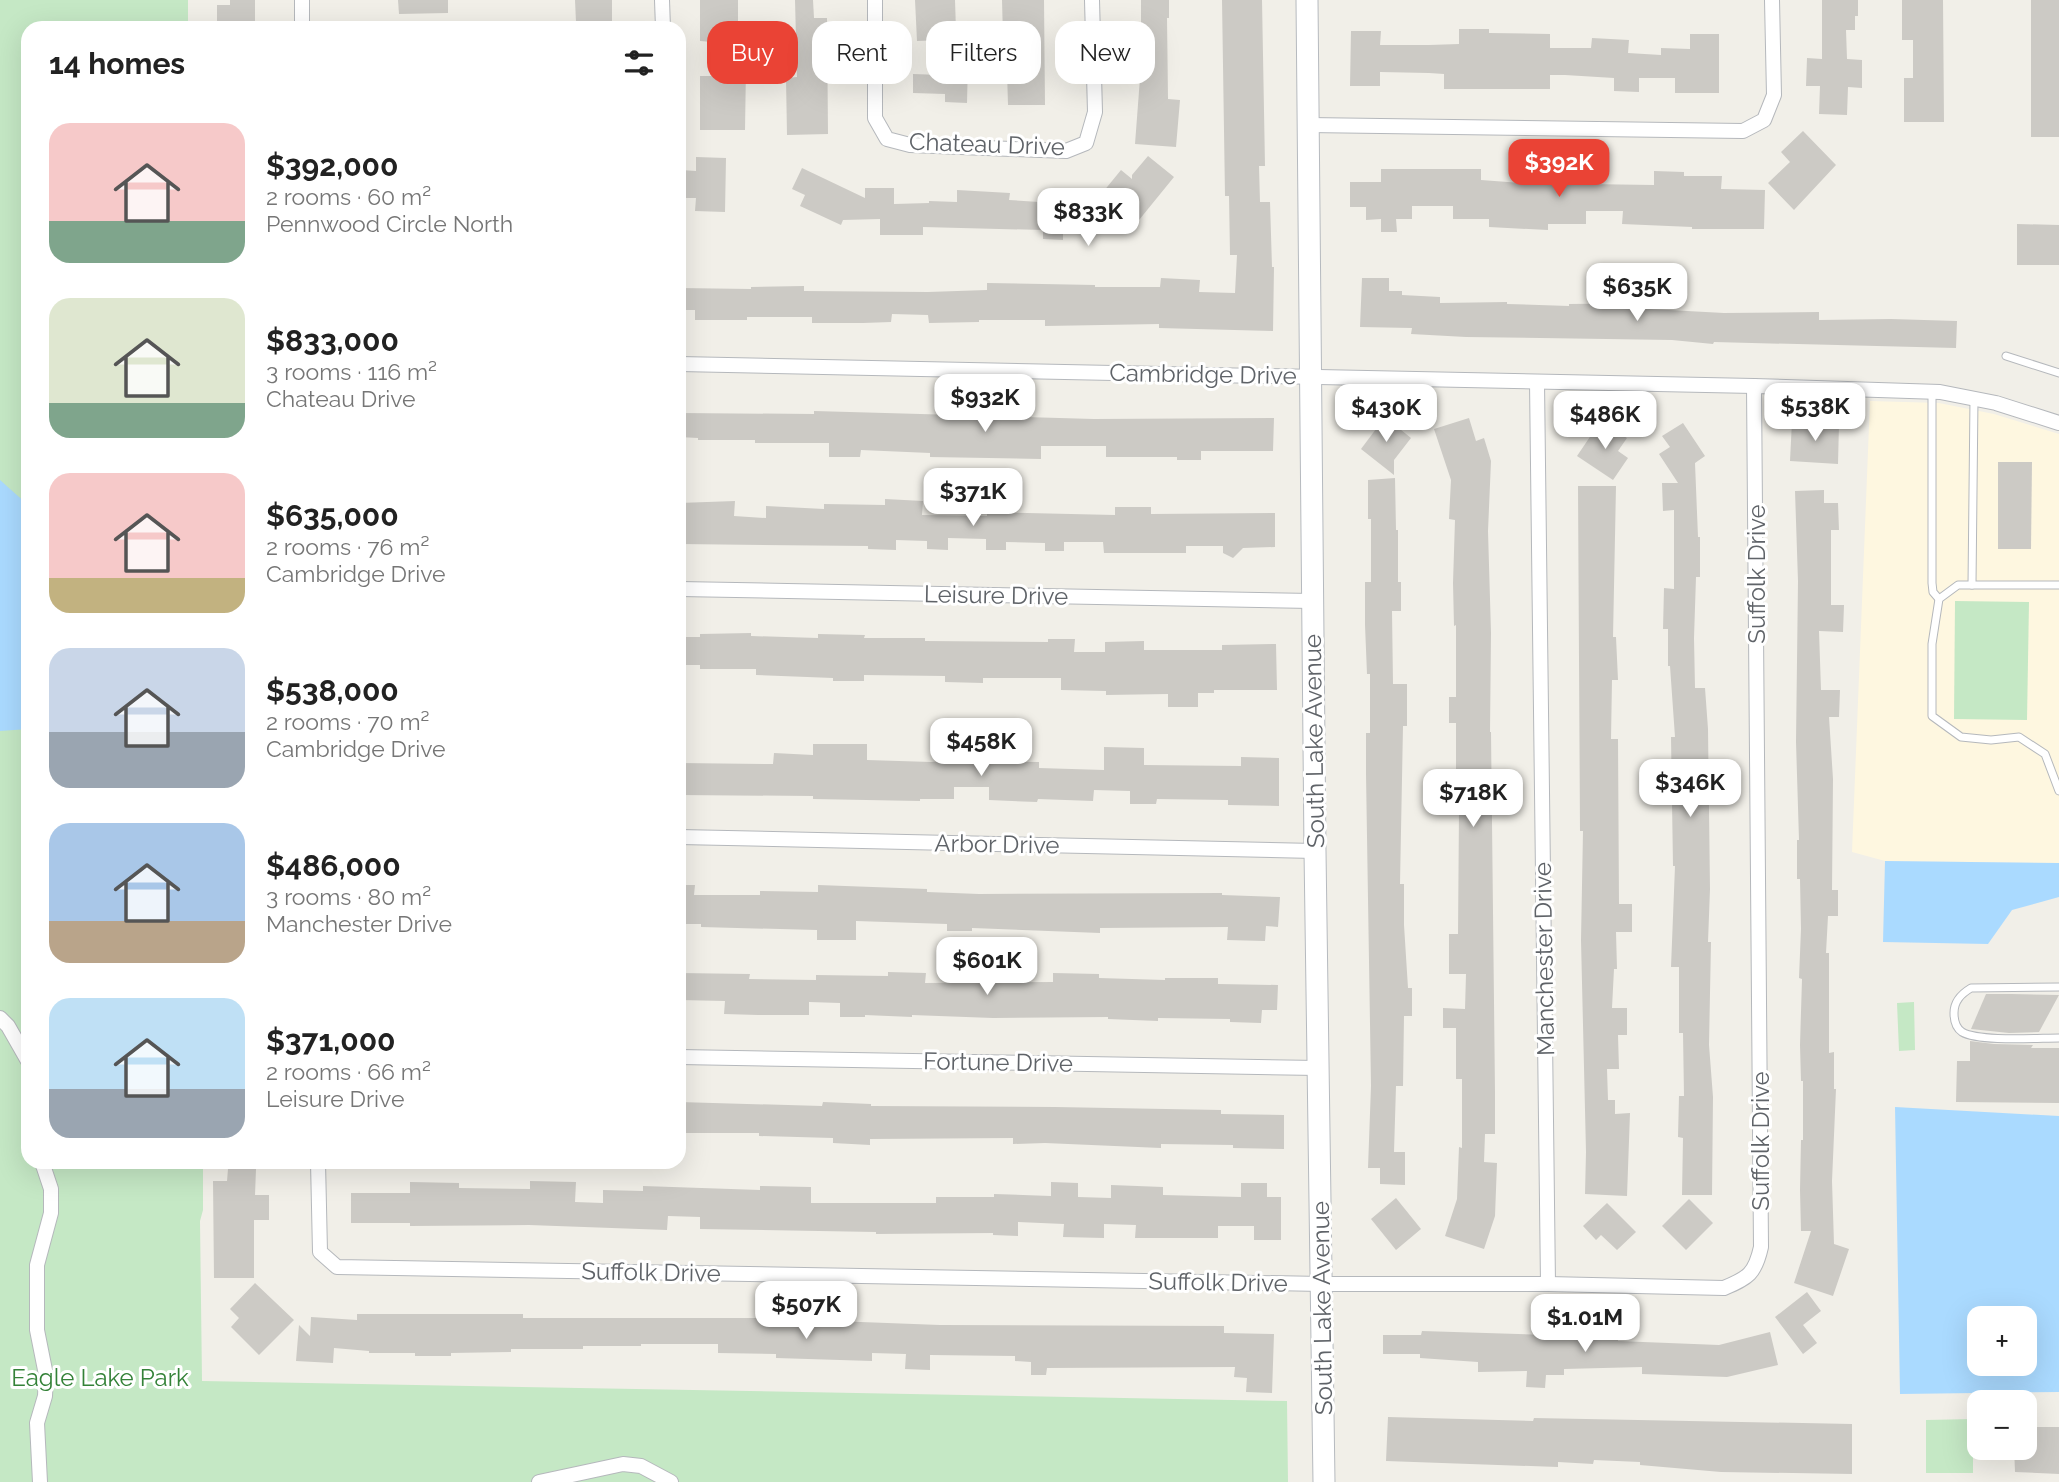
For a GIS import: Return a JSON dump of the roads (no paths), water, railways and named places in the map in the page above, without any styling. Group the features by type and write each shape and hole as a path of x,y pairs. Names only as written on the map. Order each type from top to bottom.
{"street":[{"path":"302,0 302,21"},
{"path":"662,0 663,21"},
{"name":"Chateau Drive","path":"875,0 875,118 887,139 910,145 1066,151 1086,143 1095,112 1092,0"},
{"name":"South Lake Avenue","path":"1307,0 1324,1482"},
{"path":"1308,125 1743,131 1764,120 1774,95 1772,0"},
{"name":"Cambridge Drive","path":"686,364 1932,392 1996,403 2059,423"},
{"name":"Manchester Drive","path":"1537,382 1548,1284"},
{"name":"Suffolk Drive","path":"318,1169 320,1252 337,1266 1322,1284 1548,1284 1724,1288 1740,1281 1757,1267 1761,1247 1754,386"},
{"name":"Leisure Drive","path":"686,589 1312,601"},
{"name":"Arbor Drive","path":"686,837 1315,851"},
{"path":"0,1018 21,1049"},
{"name":"Fortune Drive","path":"686,1057 1318,1068"},
{"path":"40,1482 37,1423 45,1396 46,1375 37,1330 37,1265 51,1213 51,1189 44,1169"},
{"path":"539,1482 624,1464 641,1466 671,1482"}],"lane":[{"path":"2006,356 2059,373"},
{"path":"1932,392 1932,583 1933,592 1939,598"},
{"path":"1972,585 1974,399"},
{"path":"2059,585 1958,585 1939,598 1932,644 1932,716 1961,737 1991,740 2019,737 2045,754 2059,791"},
{"path":"2059,987 1971,988 1961,994 1954,1007 1954,1021 1960,1031 1974,1037 2059,1038"}],"water":[{"path":"0,480 21,499 21,730 0,731"},
{"path":"1885,861 2059,863 2059,897 2012,910 1988,944 1883,942"},
{"path":"1895,1107 2059,1116 2059,1392 1967,1390 1967,1393 1900,1394"}],"park label":[{"name":"Eagle Lake Park","path":"100,1377"}]}
